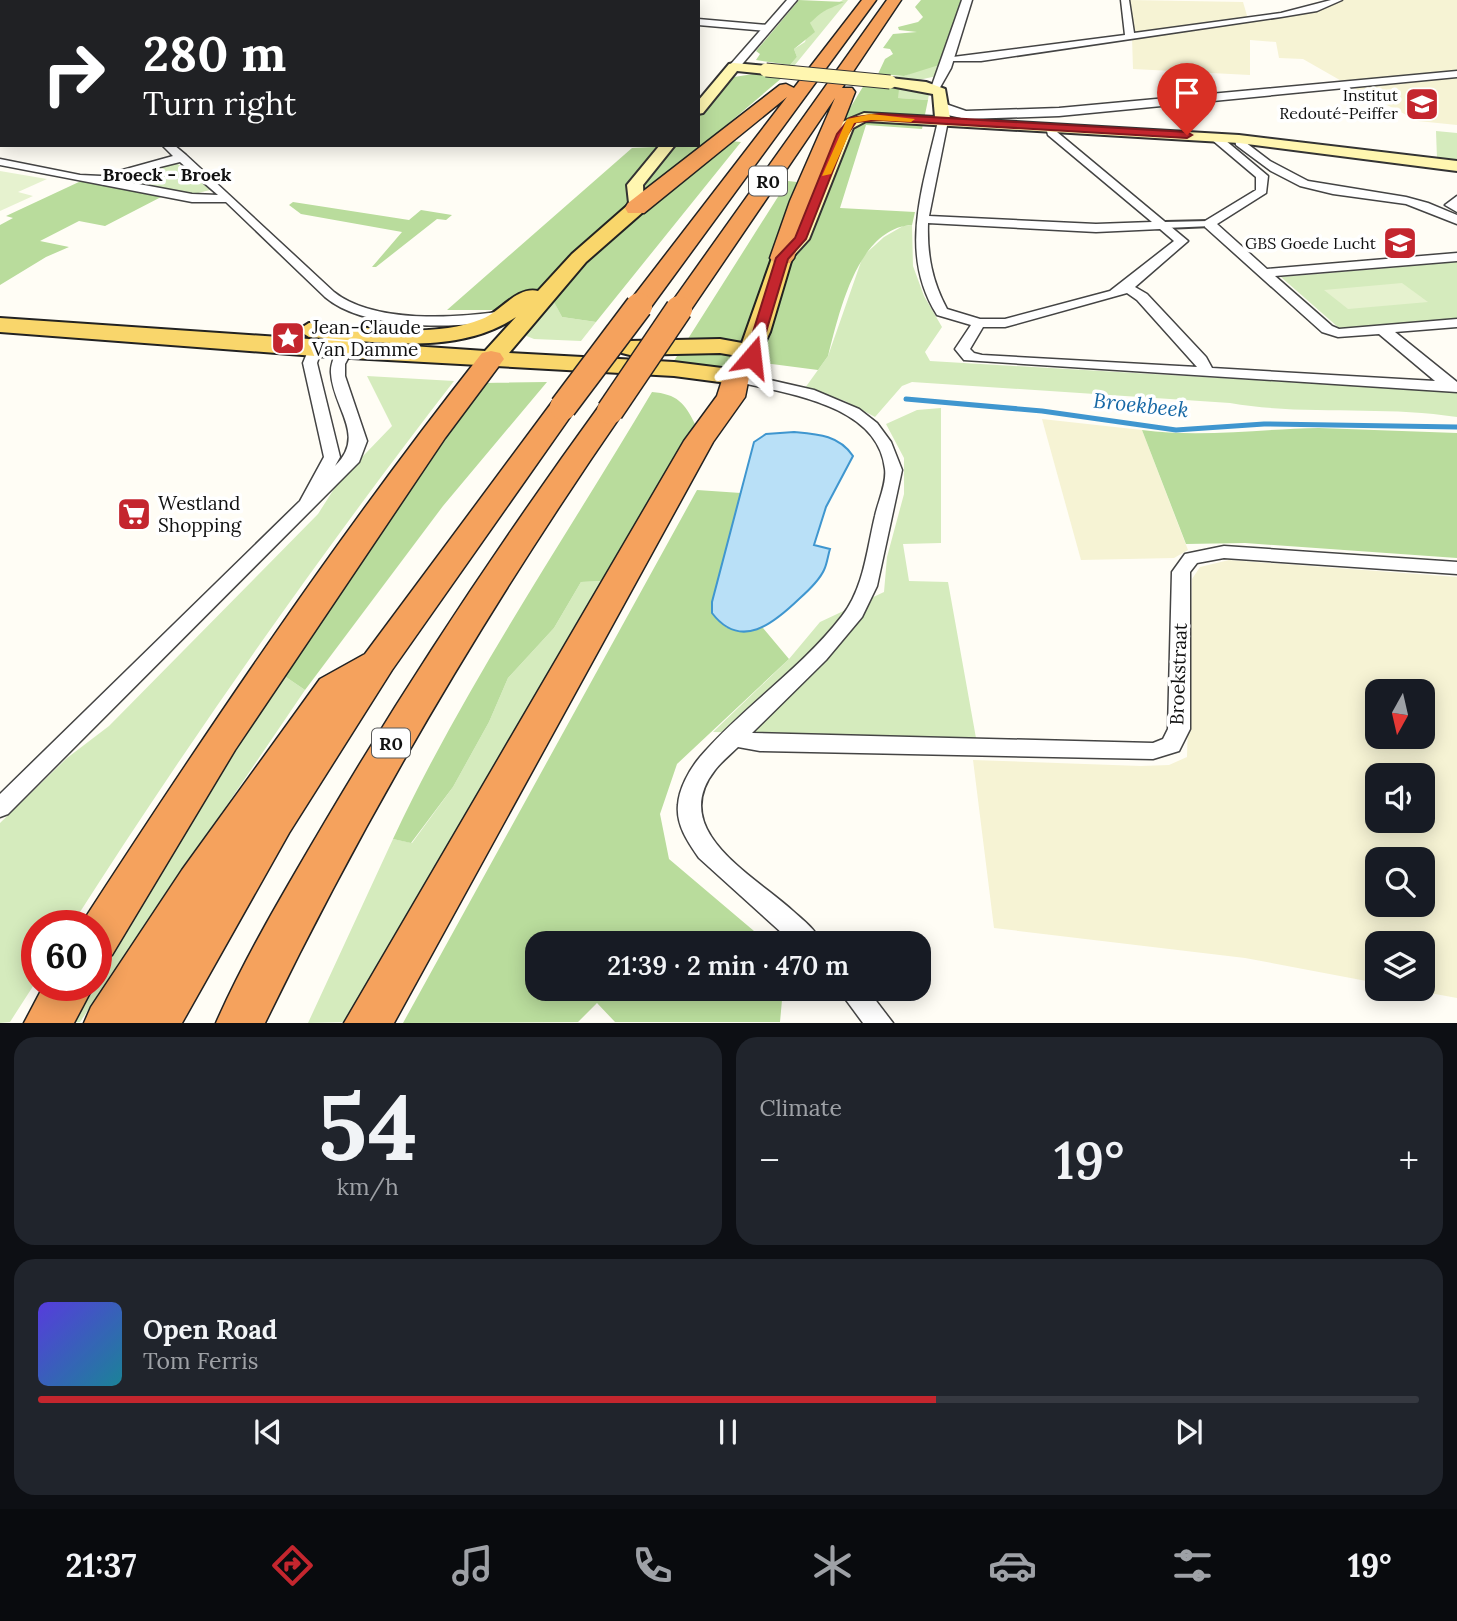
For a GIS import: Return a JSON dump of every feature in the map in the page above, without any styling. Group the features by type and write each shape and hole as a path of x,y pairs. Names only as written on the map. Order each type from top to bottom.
{"highway":[{"name":"R0","path":"156,1023 275,821 379,661 463,541 869,0"},
{"name":"R0","path":"240,1023 297,908 368,781 498,570 894,0"},
{"path":"782,258 805,190 848,88 857,54"},
{"path":"636,208 786,89 807,82"},
{"path":"112,915 221,740 426,444 498,350"},
{"path":"368,1023 699,441 731,397 735,376"},
{"path":"108,1023 198,883 333,688 379,661"},
{"path":"48,1023 61,1001"}],"main road":[{"path":"701,103 734,67 890,82 934,89 942,96 942,114"},
{"path":"0,309 344,341 498,350 735,376 747,369 751,363 749,351 759,332 782,258 800,239 848,123 871,117 942,114 1051,127 1239,139 1457,166"},
{"path":"498,350 556,283 636,208 635,185 666,147"},
{"path":"0,325 315,349 344,341 431,337 480,327 509,314 534,294 556,283"},
{"path":"431,337 498,350 720,346 749,351"}],"street":[{"path":"734,67 792,0"},
{"path":"934,89 945,73 961,11 967,0"},
{"path":"1125,0 1130,36"},
{"path":"950,58 981,58 1289,14 1338,0"},
{"path":"700,22 768,28"},
{"path":"1042,113 1049,117 1052,133 1182,241 1127,287 1017,320 979,323 948,315 940,308 921,265 919,242 942,114 947,111 966,115 1042,113 1457,74"},
{"path":"922,219 1096,228 1209,224 1262,191 1262,176 1214,137"},
{"path":"1239,139 1240,143 1280,174 1325,189 1433,206 1457,220"},
{"path":"169,147 352,310 440,318 488,318 509,314"},
{"path":"0,162 80,178 102,179 182,158"},
{"path":"102,179 108,183 192,198 229,199"},
{"path":"1209,224 1332,332 1457,323"},
{"path":"1266,273 1457,257"},
{"path":"1127,287 1142,298 1201,360 1206,371"},
{"path":"979,323 962,349 965,355 975,358 1453,387"},
{"path":"1382,329 1453,387"},
{"path":"307,500 323,491 358,449 359,441 338,376 344,341"},
{"path":"0,808 307,500 332,457 311,372 310,363 315,349"},
{"path":"735,376 822,397 862,417 876,428 890,451 894,470 868,586 852,617 819,655 726,744 698,776 689,813 697,839 720,865 797,931"},
{"name":"Broekstraat","path":"726,744 1153,751 1171,745 1179,729 1181,572 1191,558 1224,552 1457,568"},
{"path":"861,1001 880,1023"}],"shaded area":[{"path":"1129,0 1243,2 1248,19 1132,34"},
{"path":"1342,0 1457,0 1457,72 1345,83 1303,59 1279,58 1276,42 1250,40 1250,75 1133,69 1132,37 1306,13"},
{"name":"Institut Redouté-Peiffer","path":"1457,78 1457,125 1418,121 1354,88"},
{"path":"1042,419 1142,430 1188,550 1174,558 1081,560"},
{"path":"1229,560 1457,577 1457,998 1435,994 1435,931 1365,931 1365,981 1245,958 994,928 973,760 1141,766 1169,765 1187,757 1192,579 1200,567"}],"green space":[{"path":"799,0 844,2 825,11 810,23 815,32 794,49 797,57 790,65 756,60 760,54 756,51"},
{"path":"843,0 848,0 794,66 790,65 797,57 794,49 805,42 810,23 816,15"},
{"path":"921,0 964,0 939,65 904,76 878,74 885,59 893,54 890,49 883,48 893,34 917,32 899,30 898,27 918,22 923,17 915,7"},
{"path":"931,65 939,65 937,76 914,81 929,94 928,100 897,98 890,87 896,76 904,76"},
{"path":"753,74 783,77 710,139 741,142 596,322 562,317 553,300 499,310 447,310 632,148 700,147 700,106 709,107 734,77"},
{"path":"864,85 899,89 898,98 928,100 922,129 866,125 840,208 915,212 912,225 893,230 877,241 864,257 845,297 828,356 818,370 764,363 714,370 672,364 788,181 797,182 775,245 803,248 852,126 844,118"},
{"path":"1436,131 1457,133 1457,162 1437,159"},
{"path":"175,162 211,188 210,190 194,194 114,180"},
{"path":"0,171 47,179 18,192 33,196 0,211"},
{"path":"81,181 163,196 105,226 79,221 40,241 69,247 46,257 0,285 0,225 13,218 6,216"},
{"path":"293,202 409,220 421,210 452,215 446,220 437,219 376,267 372,267 402,232 301,214 289,205"},
{"path":"912,225 913,266 924,296 942,327 925,352 930,361 1457,392 1457,417 1429,413 1287,409 912,382 902,386 875,417 845,401 805,388 828,356 863,256 884,237 903,226"},
{"path":"1457,262 1457,319 1339,328 1281,277"},
{"path":"1402,283 1428,302 1348,309 1324,290"},
{"path":"554,301 562,317 596,322 581,341 534,339 524,335"},
{"path":"367,376 454,381 256,649 81,910 21,910 21,1001 24,1001 10,1022 0,1023 0,823 67,758 109,726 318,514 339,481 392,426"},
{"path":"547,382 443,506 305,690 283,675 484,383"},
{"path":"652,392 674,397 688,410 695,424 603,581 581,582 554,628 508,678 489,722 453,787 411,843 393,839 484,668"},
{"path":"941,408 941,543 903,544 909,581 948,582 976,738 713,732 789,659 820,622 884,592 887,557 904,494 904,458 886,424 917,410"},
{"path":"1319,428 1457,433 1457,558 1245,543 1186,544 1142,430 1208,433"},
{"path":"697,490 741,493 712,602 712,613 727,628 763,628 789,659 677,764 660,814 669,859 754,931 525,931 525,1001 782,1001 780,1022 615,1022 597,1003 578,1022 403,1023"},
{"path":"603,581 346,1022 308,1023 393,839 412,843 453,787 489,722 508,678 554,628 581,582"},
{"path":"283,675 305,690 112,975 112,945 175,840"},
{"path":"79,1001 94,1001 80,1022 66,1023"}],"water":[{"path":"794,432 834,440 853,456 826,507 814,545 830,549 826,565 813,586 779,617 757,629 746,632 734,630 712,613 712,602 754,442 766,434"}],"waterway":[{"name":"Broekbeek","path":"906,399 1042,411 1176,430 1264,424 1457,427"}],"slow traffic":[{"path":"826,174 842,134 851,121 871,117 911,119"}],"place":[{"name":"Institut Redouté-Peiffer","path":"1422,104"},
{"name":"GBS Goede Lucht","path":"1400,243"},
{"name":"Jean-Claude Van Damme","path":"288,338"},
{"name":"Westland Shopping","path":"134,514"}],"district":[{"name":"Broeck - Broek","path":"167,174"}],"route":[{"path":"752,357 749,351 759,332 782,258 800,239 842,134 853,120 879,117 1187,135"}]}
